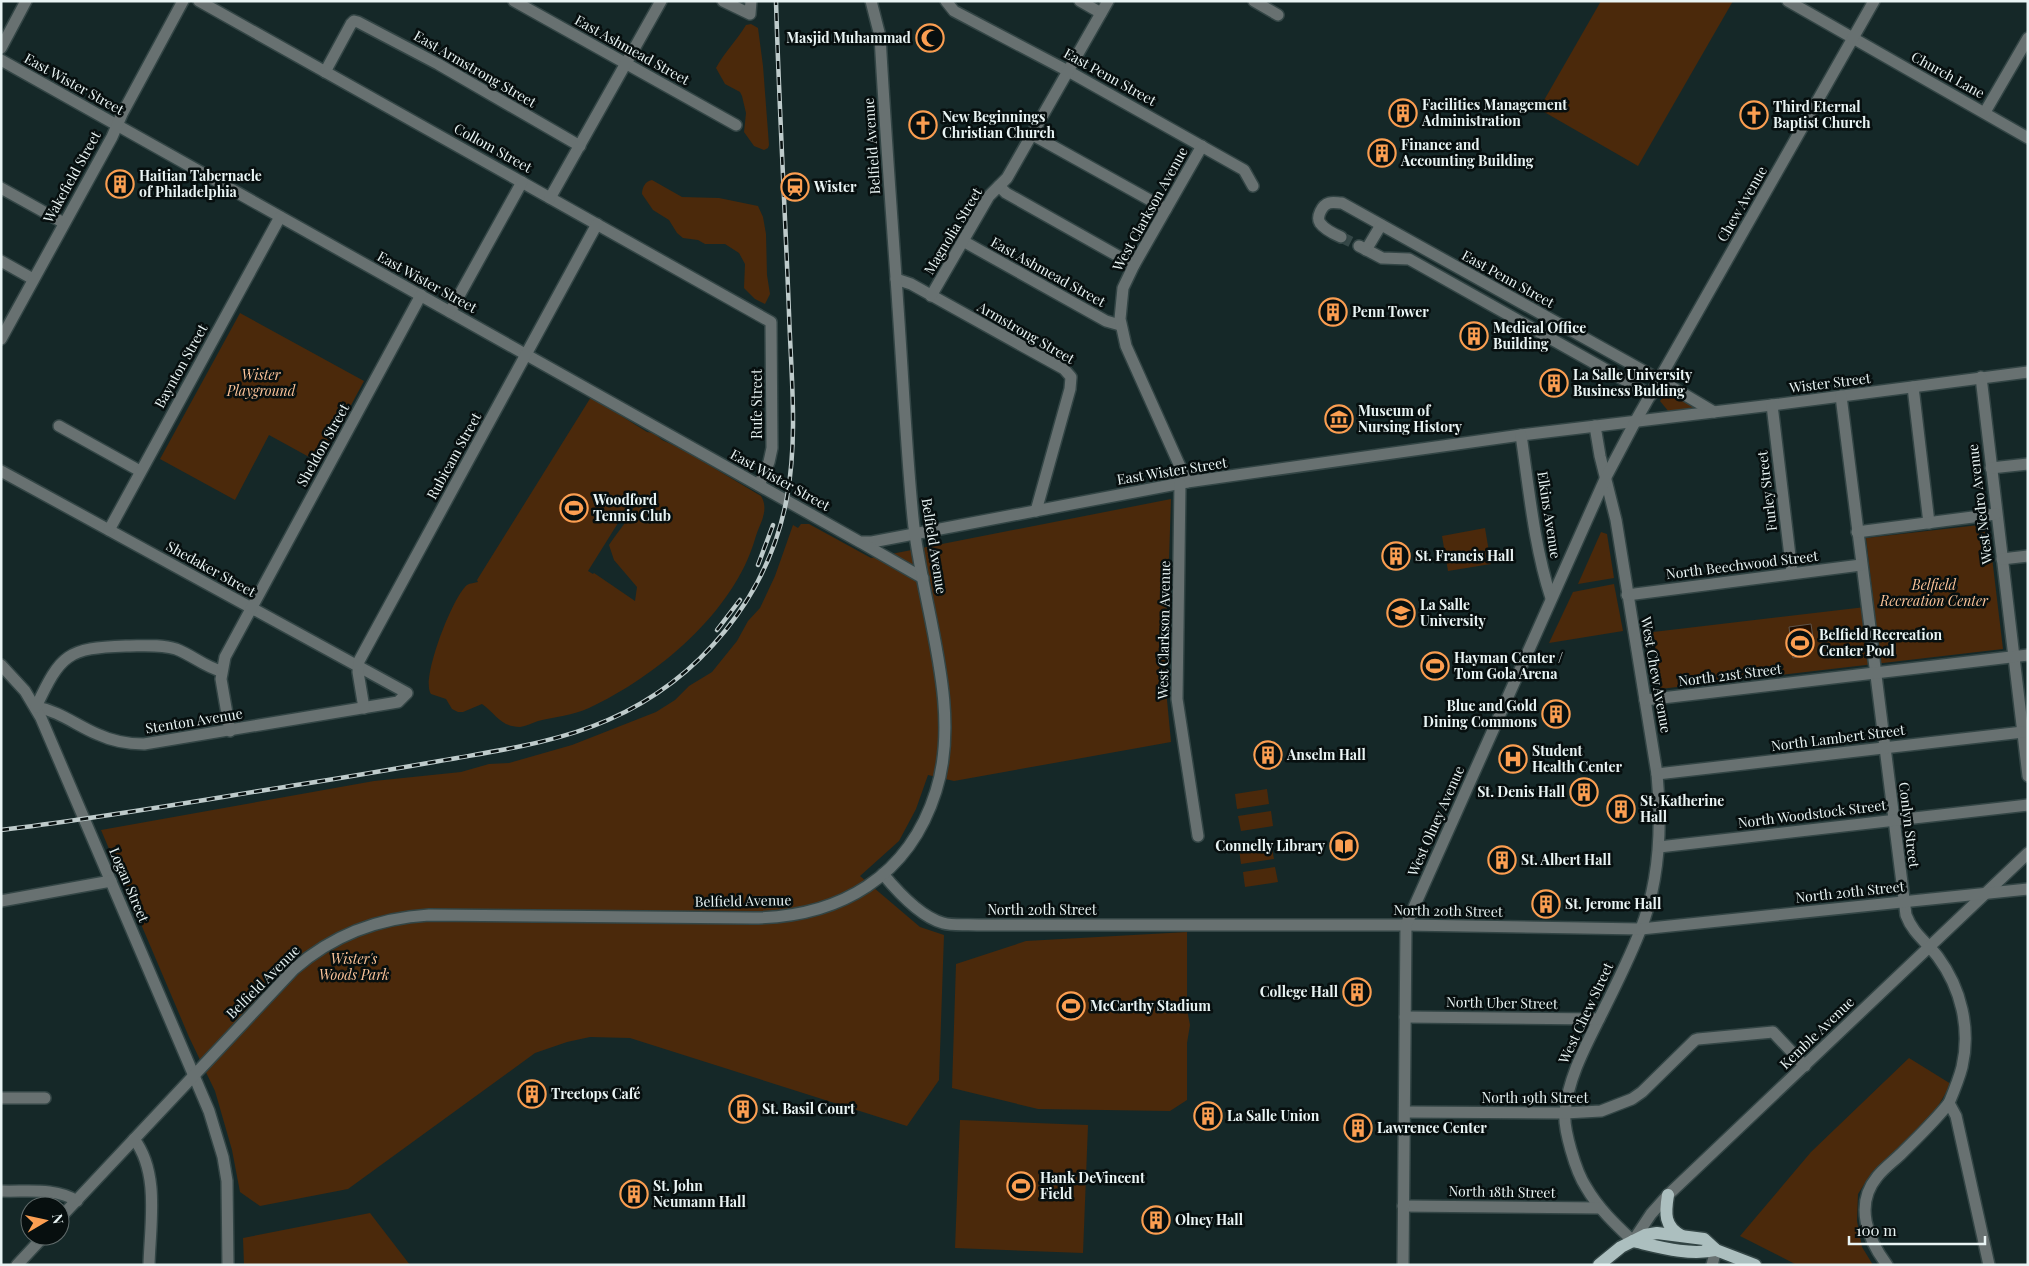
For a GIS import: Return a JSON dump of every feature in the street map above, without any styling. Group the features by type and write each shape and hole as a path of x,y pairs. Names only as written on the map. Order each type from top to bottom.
{"main road":[{"path":"1668,1195 1666,1208 1667,1223 1675,1232 1682,1236"},
{"path":"1599,1265 1610,1255 1633,1241 1645,1235 1657,1233 1704,1239 1716,1250 1755,1265"},
{"path":"1633,1241 1659,1247 1704,1253 1716,1250"}],"street":[{"path":"1,48 26,1"},
{"name":"Wakefield Street","path":"1,339 183,1"},
{"name":"Collom Street","path":"199,1 771,322"},
{"name":"East Ashmead Street","path":"514,1 736,125"},
{"path":"550,198 661,1"},
{"path":"723,1 750,14 752,1"},
{"name":"Belfield Avenue","path":"70,1207 282,980 305,959 340,937 376,923 402,917 429,915 784,917 812,912 840,902 884,874 909,845 924,821 936,792 942,765 944,732 943,694 914,534 880,36 871,1"},
{"name":"East Penn Street","path":"946,1 954,11 1068,71 1244,170 1252,186"},
{"path":"1080,1 1101,13"},
{"name":"Magnolia Street","path":"931,296 989,196 1007,178 1108,1"},
{"path":"1254,1 1278,15"},
{"name":"Chew Avenue","path":"1635,422 1874,1"},
{"name":"Church Lane","path":"1793,2 1853,39 2028,138"},
{"name":"East Armstrong Street","path":"325,72 354,21 438,64 580,146"},
{"path":"1985,112 2028,38"},
{"name":"East Wister Street","path":"1,60 860,542 872,542 1184,483 1521,435 1635,422"},
{"path":"1031,134 1166,209"},
{"name":"West Clarkson Avenue","path":"1198,836 1177,699 1184,483 1126,346 1120,325 1120,304 1123,288 1134,265 1202,146"},
{"path":"450,312 522,182"},
{"path":"999,186 1006,194 1134,265"},
{"path":"1,188 64,223"},
{"name":"East Penn Street","path":"1341,237 1329,231 1320,222 1319,216 1324,206 1329,203 1342,203 1714,412"},
{"name":"Baynton Street","path":"109,530 280,217"},
{"name":"Rubicam Street","path":"358,666 361,657 597,224"},
{"path":"1381,225 1363,248 1382,258 1409,260 1651,395"},
{"name":"East Ashmead Street","path":"963,241 1106,321 1120,325"},
{"path":"1,261 33,279"},
{"name":"Armstrong Street","path":"896,279 911,284 1064,370 1071,377 1070,389 1036,511"},
{"name":"Sheldon Street","path":"221,671 225,657 421,295"},
{"name":"Rufe Street","path":"759,484 769,462 772,448 771,322"},
{"name":"Wister Street","path":"1635,422 2028,372"},
{"name":"West Nedro Avenue","path":"1981,377 1990,468 2028,776"},
{"path":"1913,387 1929,523"},
{"name":"Conlyn Street","path":"1841,396 1906,915 1913,931 1939,958 1952,981 1961,1006 1966,1032 1962,1066 1949,1103"},
{"name":"Furley Street","path":"1772,405 1792,573"},
{"name":"West Olney Avenue","path":"1403,1265 1406,925 1606,477 1635,422"},
{"path":"59,426 140,471"},
{"name":"West Chew Avenue","path":"1595,426 1600,456 1616,520 1657,774 1660,808 1659,847 1653,886 1641,929"},
{"name":"Elkins Avenue","path":"1521,435 1537,541 1544,578 1551,598"},
{"path":"1990,468 2028,464"},
{"name":"Shedaker Street","path":"1,471 407,693"},
{"path":"1857,532 1996,514"},
{"path":"860,542 923,578"},
{"path":"2002,559 2028,556"},
{"name":"North Beechwood Street","path":"1627,595 1861,565"},
{"path":"36,707 50,678 68,656 85,649 126,646 167,647 181,651 209,667 221,671 230,731"},
{"name":"North 21st Street","path":"1645,700 2028,656"},
{"name":"Logan Street","path":"1,665 26,691 36,707 209,1111 223,1157 228,1197 228,1265"},
{"path":"358,666 364,708"},
{"name":"Stenton Avenue","path":"36,707 58,713 97,734 125,743 152,744 398,702 407,693"},
{"name":"North Lambert Street","path":"1657,774 2023,732"},
{"name":"North Woodstock Street","path":"1659,847 2028,805"},
{"name":"Kemble Avenue","path":"1633,1241 1651,1214 1668,1195 2028,853"},
{"name":"North 20th Street","path":"884,874 897,891 923,912 943,923 978,925 1406,925 1641,929 2028,889"},
{"path":"1,901 111,881"},
{"name":"West Chew Street","path":"1633,1241 1600,1208 1584,1186 1572,1158 1565,1113 1572,1078 1641,929"},
{"name":"North Uber Street","path":"1405,1017 1599,1020"},
{"name":"North 19th Street","path":"1405,1112 1592,1113 1612,1108 1632,1099 1642,1092 1698,1039 1773,1032 1805,1066"},
{"path":"1,1098 45,1098"},
{"path":"1887,1265 1877,1252 1868,1232 1864,1212 1868,1194 1877,1177 1938,1117 1949,1103 1956,1116 1989,1265"},
{"path":"134,1139 143,1155 150,1181 149,1265"},
{"path":"1,1191 57,1192 67,1194 77,1200"},
{"name":"North 18th Street","path":"1403,1206 1600,1208"},
{"path":"17,1265 35,1246"},
{"path":"1712,1265 1716,1250"}],"green space":[{"path":"1601,1 1733,1 1638,166 1539,109"},
{"path":"751,24 758,28 763,66 769,145 764,150 754,146 744,132 746,113 740,92 725,84 716,68 746,25"},
{"path":"652,180 682,197 719,198 758,206 763,217 766,234 767,275 770,294 765,304 755,299 744,288 745,264 739,253 725,244 705,244 698,240 683,238 677,233 669,220 653,210 642,194 644,185"},
{"name":"Wister Playground","path":"240,313 364,381 320,463 269,435 235,500 160,459"},
{"path":"1667,392 1698,409 1669,412 1660,401"},
{"path":"591,397 647,432 654,433 662,440 682,449 761,496 763,502 763,518 745,566 730,592 689,639 640,679 615,695 589,708 522,727 508,725 482,704 463,712 458,712 452,709 446,699 431,694 429,686 430,673 440,638 461,592 467,585 478,582 477,580","holes":["638,491 637,499 627,520 609,545 614,560 637,587 635,601 594,573 588,571"]},
{"name":"Wister's Woods Park","path":"1171,499 1165,679 1171,742 954,781 928,775 916,809 899,841 860,876 920,927 944,935 939,1080 907,1126 630,1038 590,1037 567,1042 535,1053 348,1189 260,1206 240,1192 232,1150 215,1091 189,1037 101,830 374,781 461,772 489,764 509,763 572,745 656,712 675,700 689,686 712,672 737,641 748,621 760,608 775,576 793,525 798,528 801,524 809,524 871,558"},
{"name":"Belfield Recreation Center","path":"1988,524 2003,649 1660,689 1653,632 1874,606 1866,538"},
{"path":"1485,528 1491,564 1448,571 1442,536"},
{"path":"1601,532 1607,534 1614,578 1578,584"},
{"path":"1614,584 1623,631 1549,643 1573,592"},
{"path":"1267,789 1269,804 1237,809 1235,794"},
{"path":"1271,811 1273,826 1241,831 1238,816"},
{"path":"1271,844 1274,859 1241,864 1239,849"},
{"path":"1275,867 1278,882 1245,887 1243,872"},
{"name":"McCarthy Stadium","path":"1187,932 1187,1009 1190,1025 1187,1043 1187,1100 1170,1111 1038,1109 952,1088 956,964 1026,941"},
{"path":"1909,1058 1951,1084 1931,1118 1872,1172 1858,1194 1857,1221 1862,1247 1873,1265 1797,1265 1740,1236 1811,1152"},
{"name":"Hank DeVincent Field","path":"960,1120 1088,1125 1083,1253 955,1248"},
{"path":"370,1213 410,1265 244,1265 243,1238"}],"shaded area":[{"name":"Belfield Recreation Center Pool","path":"1811,624 1813,638 1806,647 1807,655 1793,658 1789,627"}],"tunnel":[{"path":"1341,237 1359,246"}],"railway":[{"path":"1,830 341,778 534,744 590,727 641,703 672,682 700,658 725,631 747,601 764,568 778,533 787,497 790,474 793,405 776,1"},
{"path":"758,565 773,525"},
{"path":"717,630 740,600"}],"place":[{"name":"Masjid Muhammad","path":"930,38"},
{"name":"Facilities Management Administration","path":"1403,113"},
{"name":"Third Eternal Baptist Church","path":"1754,115"},
{"name":"New Beginnings Christian Church","path":"923,125"},
{"name":"Finance and Accounting Building","path":"1382,153"},
{"name":"Haitian Tabernacle of Philadelphia","path":"120,184"},
{"name":"Wister","path":"795,187"},
{"name":"Penn Tower","path":"1333,312"},
{"name":"Medical Office Building","path":"1474,336"},
{"name":"La Salle University Business Bulding","path":"1554,383"},
{"name":"Museum of Nursing History","path":"1339,419"},
{"name":"Woodford Tennis Club","path":"574,508"},
{"name":"St. Francis Hall","path":"1396,556"},
{"name":"La Salle University","path":"1401,613"},
{"name":"Belfield Recreation Center Pool","path":"1800,643"},
{"name":"Hayman Center / Tom Gola Arena","path":"1435,666"},
{"name":"Blue and Gold Dining Commons","path":"1556,714"},
{"name":"Anselm Hall","path":"1268,755"},
{"name":"Student Health Center","path":"1513,759"},
{"name":"St. Denis Hall","path":"1584,792"},
{"name":"St. Katherine Hall","path":"1621,809"},
{"name":"Connelly Library","path":"1344,846"},
{"name":"St. Albert Hall","path":"1502,860"},
{"name":"St. Jerome Hall","path":"1546,904"},
{"name":"College Hall","path":"1357,992"},
{"name":"McCarthy Stadium","path":"1071,1006"},
{"name":"Treetops Café","path":"532,1094"},
{"name":"St. Basil Court","path":"743,1109"},
{"name":"La Salle Union","path":"1208,1116"},
{"name":"Lawrence Center","path":"1358,1128"},
{"name":"Hank DeVincent Field","path":"1021,1186"},
{"name":"St. John Neumann Hall","path":"634,1194"},
{"name":"Olney Hall","path":"1156,1220"}]}
